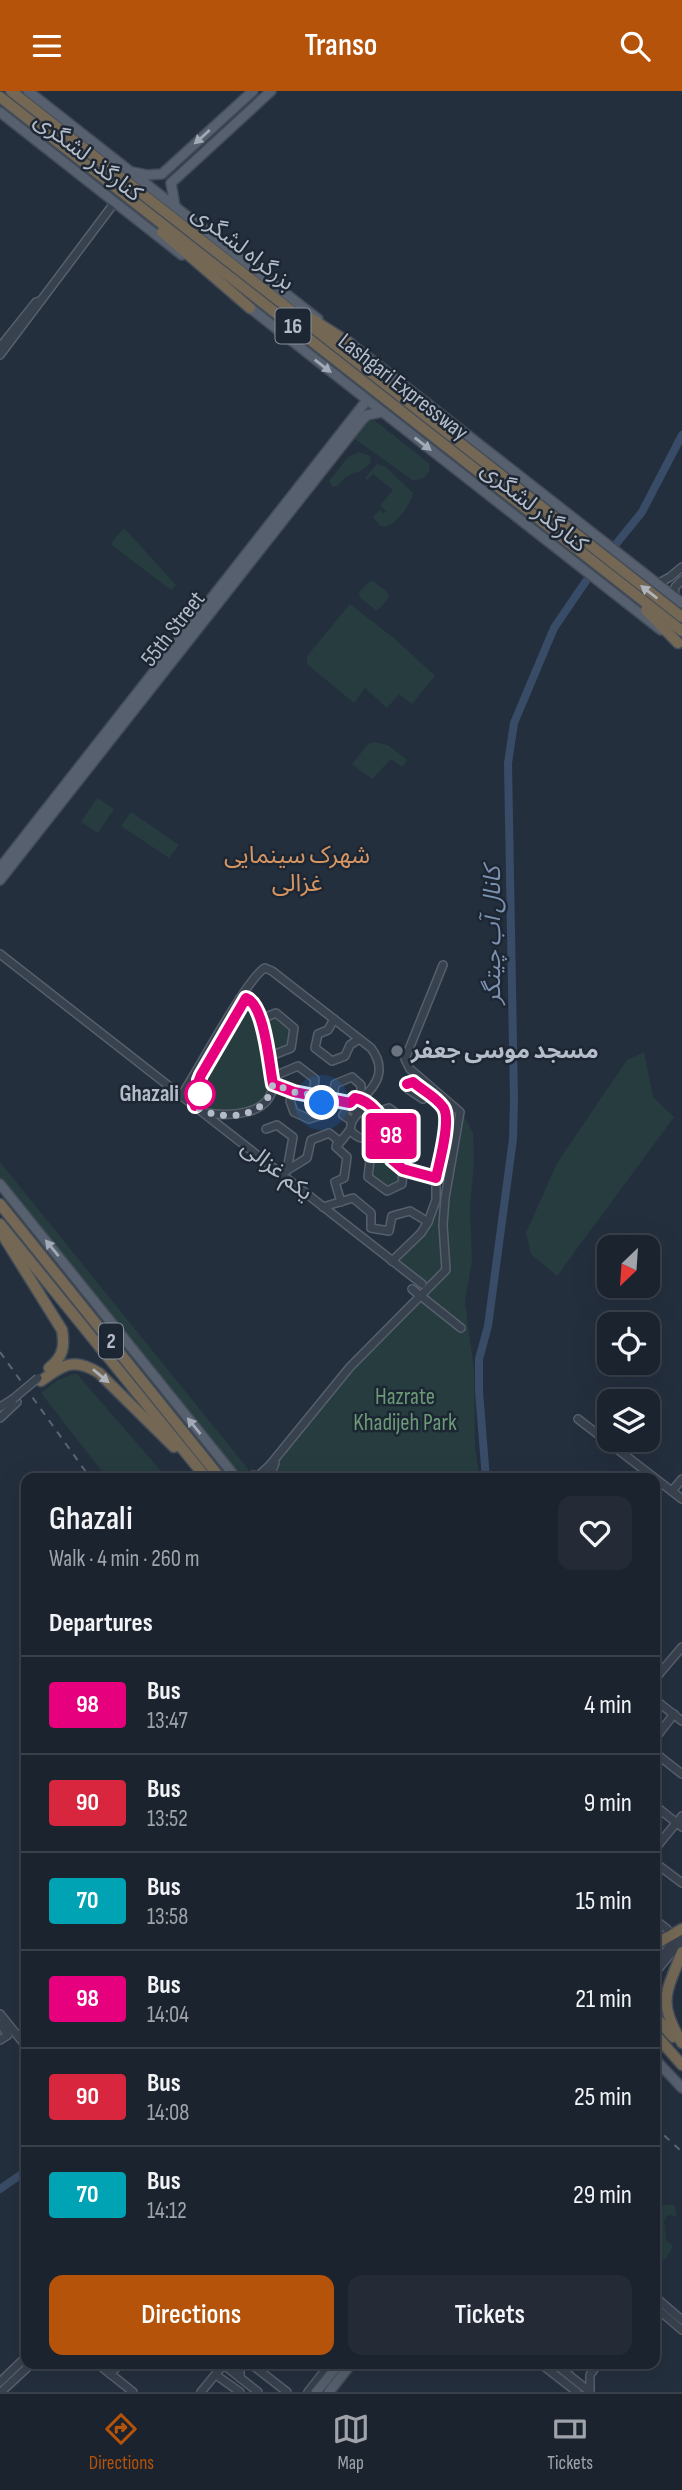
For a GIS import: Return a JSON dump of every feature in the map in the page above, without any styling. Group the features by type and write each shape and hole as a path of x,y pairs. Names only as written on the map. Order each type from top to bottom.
{"highway":[{"name":"بزرگراه لشگری","path":"11,91 621,562 682,617"},
{"name":"Lashgari Expressway","path":"0,97 682,631"},
{"path":"134,204 172,242 250,308"},
{"path":"276,298 351,344"},
{"path":"609,576 680,645"},
{"name":"2","path":"0,1204 216,1473"},
{"name":"2","path":"0,1224 202,1473"},
{"path":"0,1231 62,1330 64,1344 60,1359 39,1379"},
{"path":"39,1379 61,1366 72,1364 90,1367 195,1464"},
{"path":"660,1942 682,1930"},
{"path":"682,1952 667,1991 665,2006 669,2021 682,2043"},
{"path":"660,2022 682,2048"},
{"path":"660,2040 682,2065"}],"main road":[{"path":"253,91 162,174 162,183 171,183 271,91"},
{"name":"کنارگذر لشگری","path":"31,92 351,344 596,543"},
{"name":"کنارگذر لشگری","path":"0,113 680,645"},
{"path":"131,172 162,174"},
{"path":"171,183 175,206"},
{"name":"55th Street","path":"0,880 55,804 361,414 367,400"},
{"path":"361,414 382,412"},
{"path":"621,562 678,600"},
{"name":"55th Street","path":"0,868 55,804"},
{"path":"0,1184 232,1473"},
{"path":"660,2064 682,2088"},
{"path":"316,2392 335,2369"},
{"path":"329,2392 347,2369"}],"street":[{"path":"0,355 115,202"},
{"path":"0,347 36,302 40,301"},
{"path":"657,584 682,567"},
{"path":"678,600 676,587 682,580"},
{"name":"یکم غزالی","path":"0,954 181,1096 284,1172 422,1283"},
{"path":"265,1473 350,1367 446,1270 443,1225 445,1198 460,1112 410,1069 405,1059 443,965"},
{"path":"181,1096 207,1059 258,973 265,968 334,1019 375,1054 380,1071 377,1083 361,1099"},
{"path":"204,1112 228,1115 254,1109 262,1105 272,1081 261,1019 253,1002 243,998"},
{"path":"261,1019 276,1013 294,1028 291,1048 268,1057"},
{"path":"334,1019 328,1030 318,1034 315,1048 332,1061 345,1056 350,1045 359,1039"},
{"path":"195,1106 202,1091 201,1075 207,1059"},
{"path":"272,1081 298,1066 315,1079 321,1115 309,1119 294,1112 290,1101 294,1092"},
{"path":"333,1098 335,1084 352,1077 361,1085 363,1105 352,1121 350,1130 336,1147"},
{"path":"272,1081 294,1092 350,1103"},
{"path":"190,1083 201,1086"},
{"path":"392,1261 421,1233 436,1200 436,1178 448,1118 444,1107 429,1095"},
{"path":"352,1121 343,1115 355,1098 361,1099 375,1110 390,1133 391,1159 403,1169 436,1178"},
{"path":"350,1103 352,1109 389,1108 404,1119 403,1135 391,1140"},
{"path":"350,1130 356,1137 364,1139 374,1136 377,1130 376,1122 360,1110"},
{"path":"266,1129 277,1125 293,1137 284,1172"},
{"path":"284,1172 307,1158 311,1140 329,1133 338,1139 336,1147"},
{"path":"327,1206 335,1182 344,1178 347,1157 336,1147"},
{"path":"391,1151 370,1160 368,1177 387,1191 402,1184 403,1169"},
{"path":"289,1155 307,1158"},
{"path":"335,1182 341,1202"},
{"path":"327,1206 353,1198 371,1213 371,1228 389,1231 393,1216 410,1210 428,1222"},
{"path":"412,1289 461,1328"},
{"path":"0,1418 15,1400 39,1379"},
{"path":"0,1407 15,1400"},
{"path":"578,1419 648,1473"},
{"path":"672,1491 682,1479"},
{"path":"660,1482 682,1499"},
{"path":"660,1673 682,1647"},
{"path":"660,1704 682,1721"},
{"path":"660,1732 674,1714"},
{"path":"660,1757 682,1774"},
{"path":"660,1809 680,1822 660,1844"},
{"path":"660,1866 682,1883"},
{"path":"660,1924 667,1929"},
{"path":"660,1958 682,1930"},
{"path":"660,1967 682,1940"},
{"path":"0,2014 21,2040"},
{"path":"0,2040 8,2035 1,2029"},
{"path":"660,2301 682,2320"},
{"path":"660,2311 682,2330"},
{"path":"660,2318 672,2321"},
{"path":"0,2382 21,2362"},
{"path":"1,2392 26,2369"},
{"path":"104,2369 133,2392"},
{"path":"110,2374 115,2369"},
{"path":"201,2392 220,2369"},
{"path":"228,2369 258,2392"},
{"path":"241,2369 244,2381"},
{"path":"257,2369 287,2392"},
{"path":"308,2392 326,2369"},
{"path":"547,2369 577,2392"},
{"path":"562,2369 590,2392"},
{"path":"590,2392 590,2375 594,2369"},
{"path":"216,2375 239,2392 244,2381"}],"green space":[{"path":"366,421 375,421 429,463 426,476 412,480 355,439 354,435"},
{"path":"359,452 370,456 371,462 362,470 346,477 338,486 332,486 329,481 348,457"},
{"path":"377,464 386,467 413,493 401,515 386,526 381,526 373,518 379,510 384,513 386,511 380,506 393,490 373,474 367,480 365,478"},
{"path":"124,528 176,585 171,590 113,546 112,542"},
{"path":"373,581 388,593 389,598 376,610 360,598 359,592"},
{"path":"350,604 395,639 435,676 412,704 399,694 387,708 365,688 354,703 307,664 307,656"},
{"path":"374,742 388,745 407,760 402,767 391,759 372,779 352,764 368,744"},
{"path":"97,798 114,809 98,833 81,822"},
{"path":"131,812 179,845 169,858 121,826"},
{"path":"248,1001 256,1015 263,1040 270,1076 269,1088 261,1103 232,1111 210,1109 203,1105 209,1092 202,1078"},
{"path":"276,1016 291,1029 287,1047 270,1053 264,1019"},
{"path":"644,1052 653,1097 674,1117 557,1276 531,1254 526,1233 557,1163 627,1060"},
{"name":"Hazrate Khadijeh Park","path":"456,1111 466,1119 473,1133 474,1164 470,1206 472,1260 465,1302 474,1370 475,1447 479,1473 268,1473 355,1366 434,1288 396,1259 426,1232 439,1203"},
{"path":"388,1155 400,1170 399,1183 386,1188 370,1175 373,1161"},
{"path":"0,1162 249,1473 235,1473 0,1180"},
{"path":"76,1373 163,1473 103,1473 41,1393 58,1380"},
{"path":"660,2205 675,2205 676,2216 668,2215 664,2221 666,2240 673,2246 666,2259 660,2261"}],"waterway":[{"name":"کانال آب چیتگر","path":"486,1473 479,1359 488,1326 513,1139 508,763 514,723 554,628 586,581 642,512 682,435"},
{"name":"کانال آب چیتگر","path":"0,2189 21,2174"}],"railway":[{"path":"0,1352 87,1473"},
{"path":"660,2132 682,2152"}],"bus line":[{"name":"98","path":"195,1106 202,1091 199,1080 201,1075 246,998 253,1002 261,1019 273,1084 294,1092 350,1103 355,1098 361,1099 373,1107 390,1133 391,1159 403,1169 436,1178 448,1118 444,1107 432,1097 413,1082 407,1084"}],"place":[{"name":"مسجد موسی جعفر","path":"397,1051"},
{"name":"Ghazali","path":"200,1094"}],"district":[{"name":"شهرک سینمایی غزالی","path":"297,869"}],"route":[{"path":"200,1094 202,1091 195,1106 204,1112 228,1115 246,1112 262,1105 273,1084 294,1092 320,1096 322,1103"}]}
